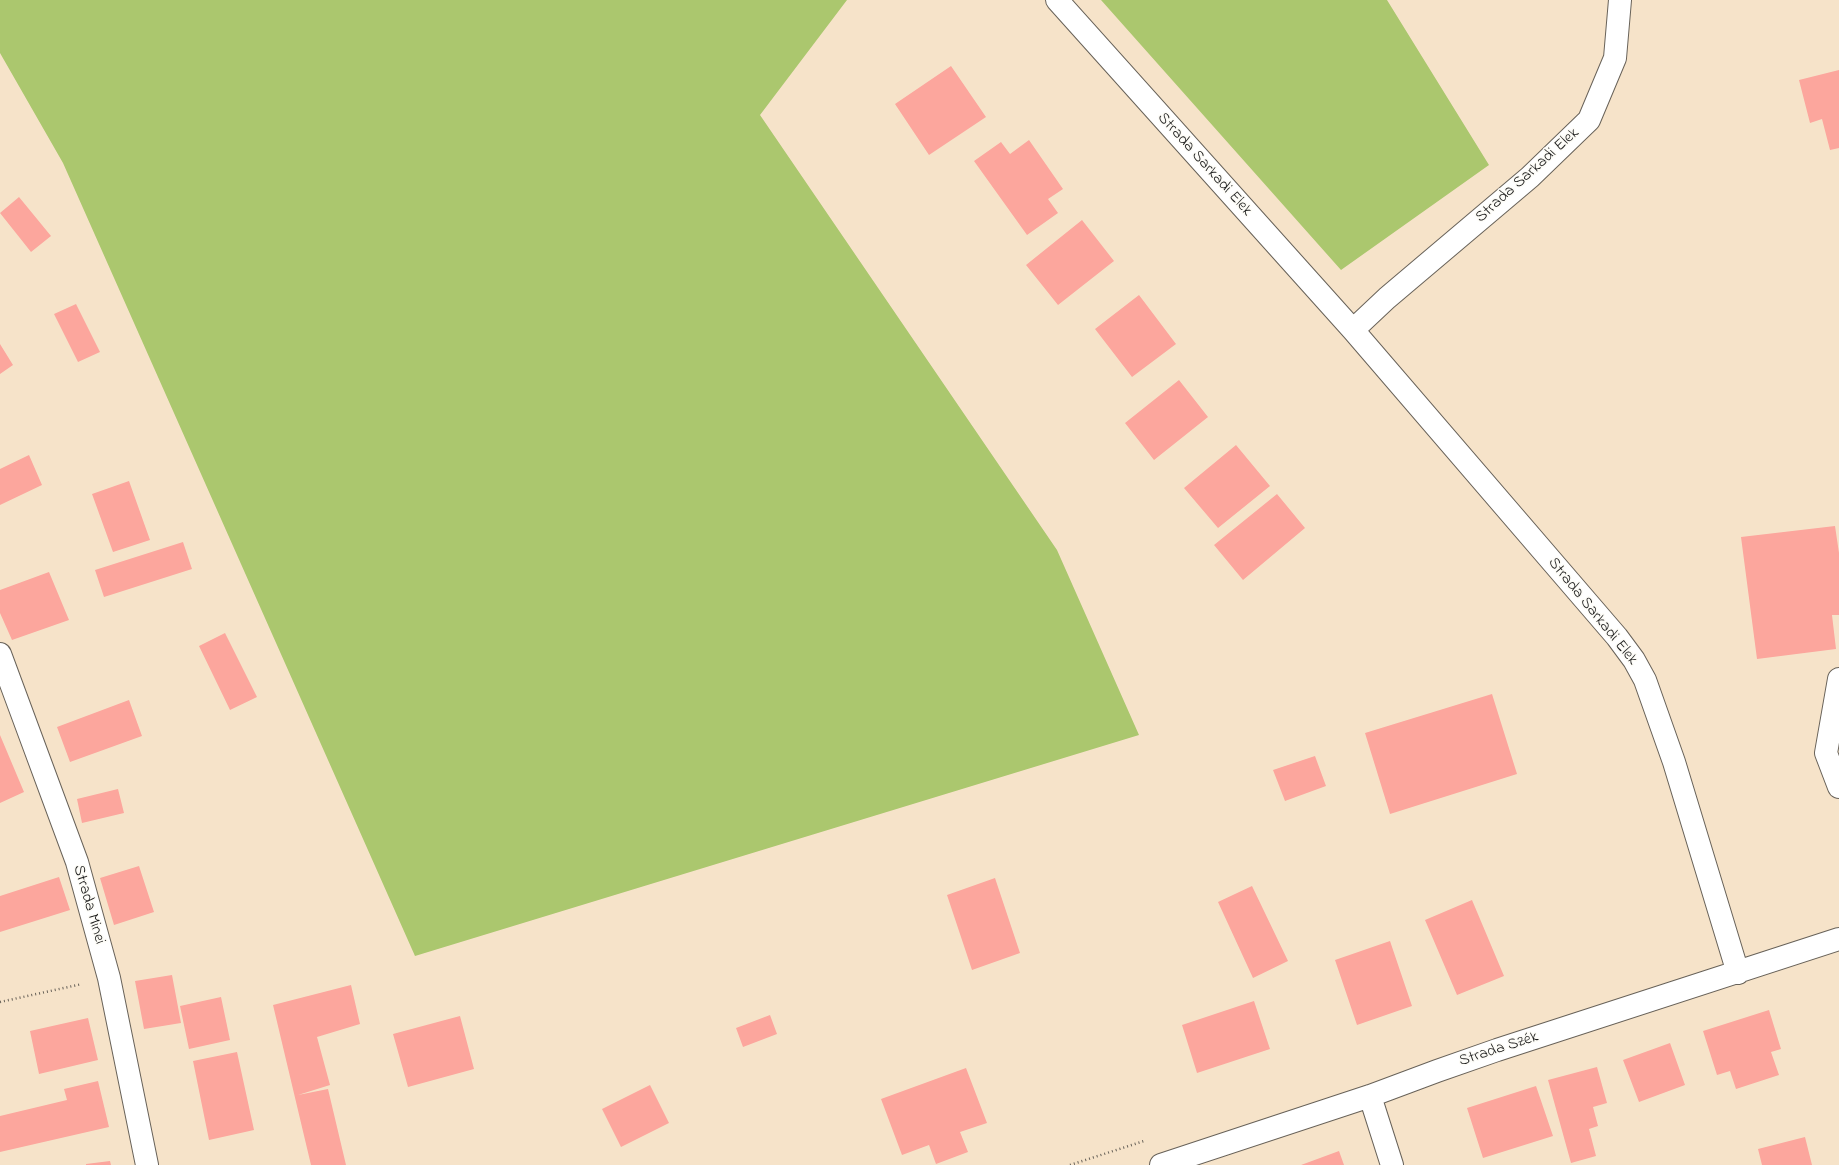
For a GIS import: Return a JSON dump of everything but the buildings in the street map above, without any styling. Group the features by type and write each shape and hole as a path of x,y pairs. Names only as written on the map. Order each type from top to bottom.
{"street":[{"name":"Strada Sarkadi Elek","path":"1057,0 1353,330 1617,637 1634,660 1645,680 1674,762 1738,974"},
{"name":"Strada Sarkadi Elek","path":"1353,330 1387,298 1530,177 1589,120 1615,58 1620,0"},
{"name":"Strada Minei","path":"0,654 77,862 109,978 147,1165"},
{"path":"1839,679 1826,753 1839,787"},
{"name":"Strada Szék","path":"1161,1165 1370,1096 1459,1063 1738,974 1839,939"},
{"path":"1370,1096 1392,1165"}],"path":[{"path":"0,1002 109,978"}],"green space":[{"path":"0,0 847,0 760,115 1057,550 1139,735 415,956 63,163 0,53"},
{"path":"1101,0 1387,0 1489,165 1341,270"}]}
